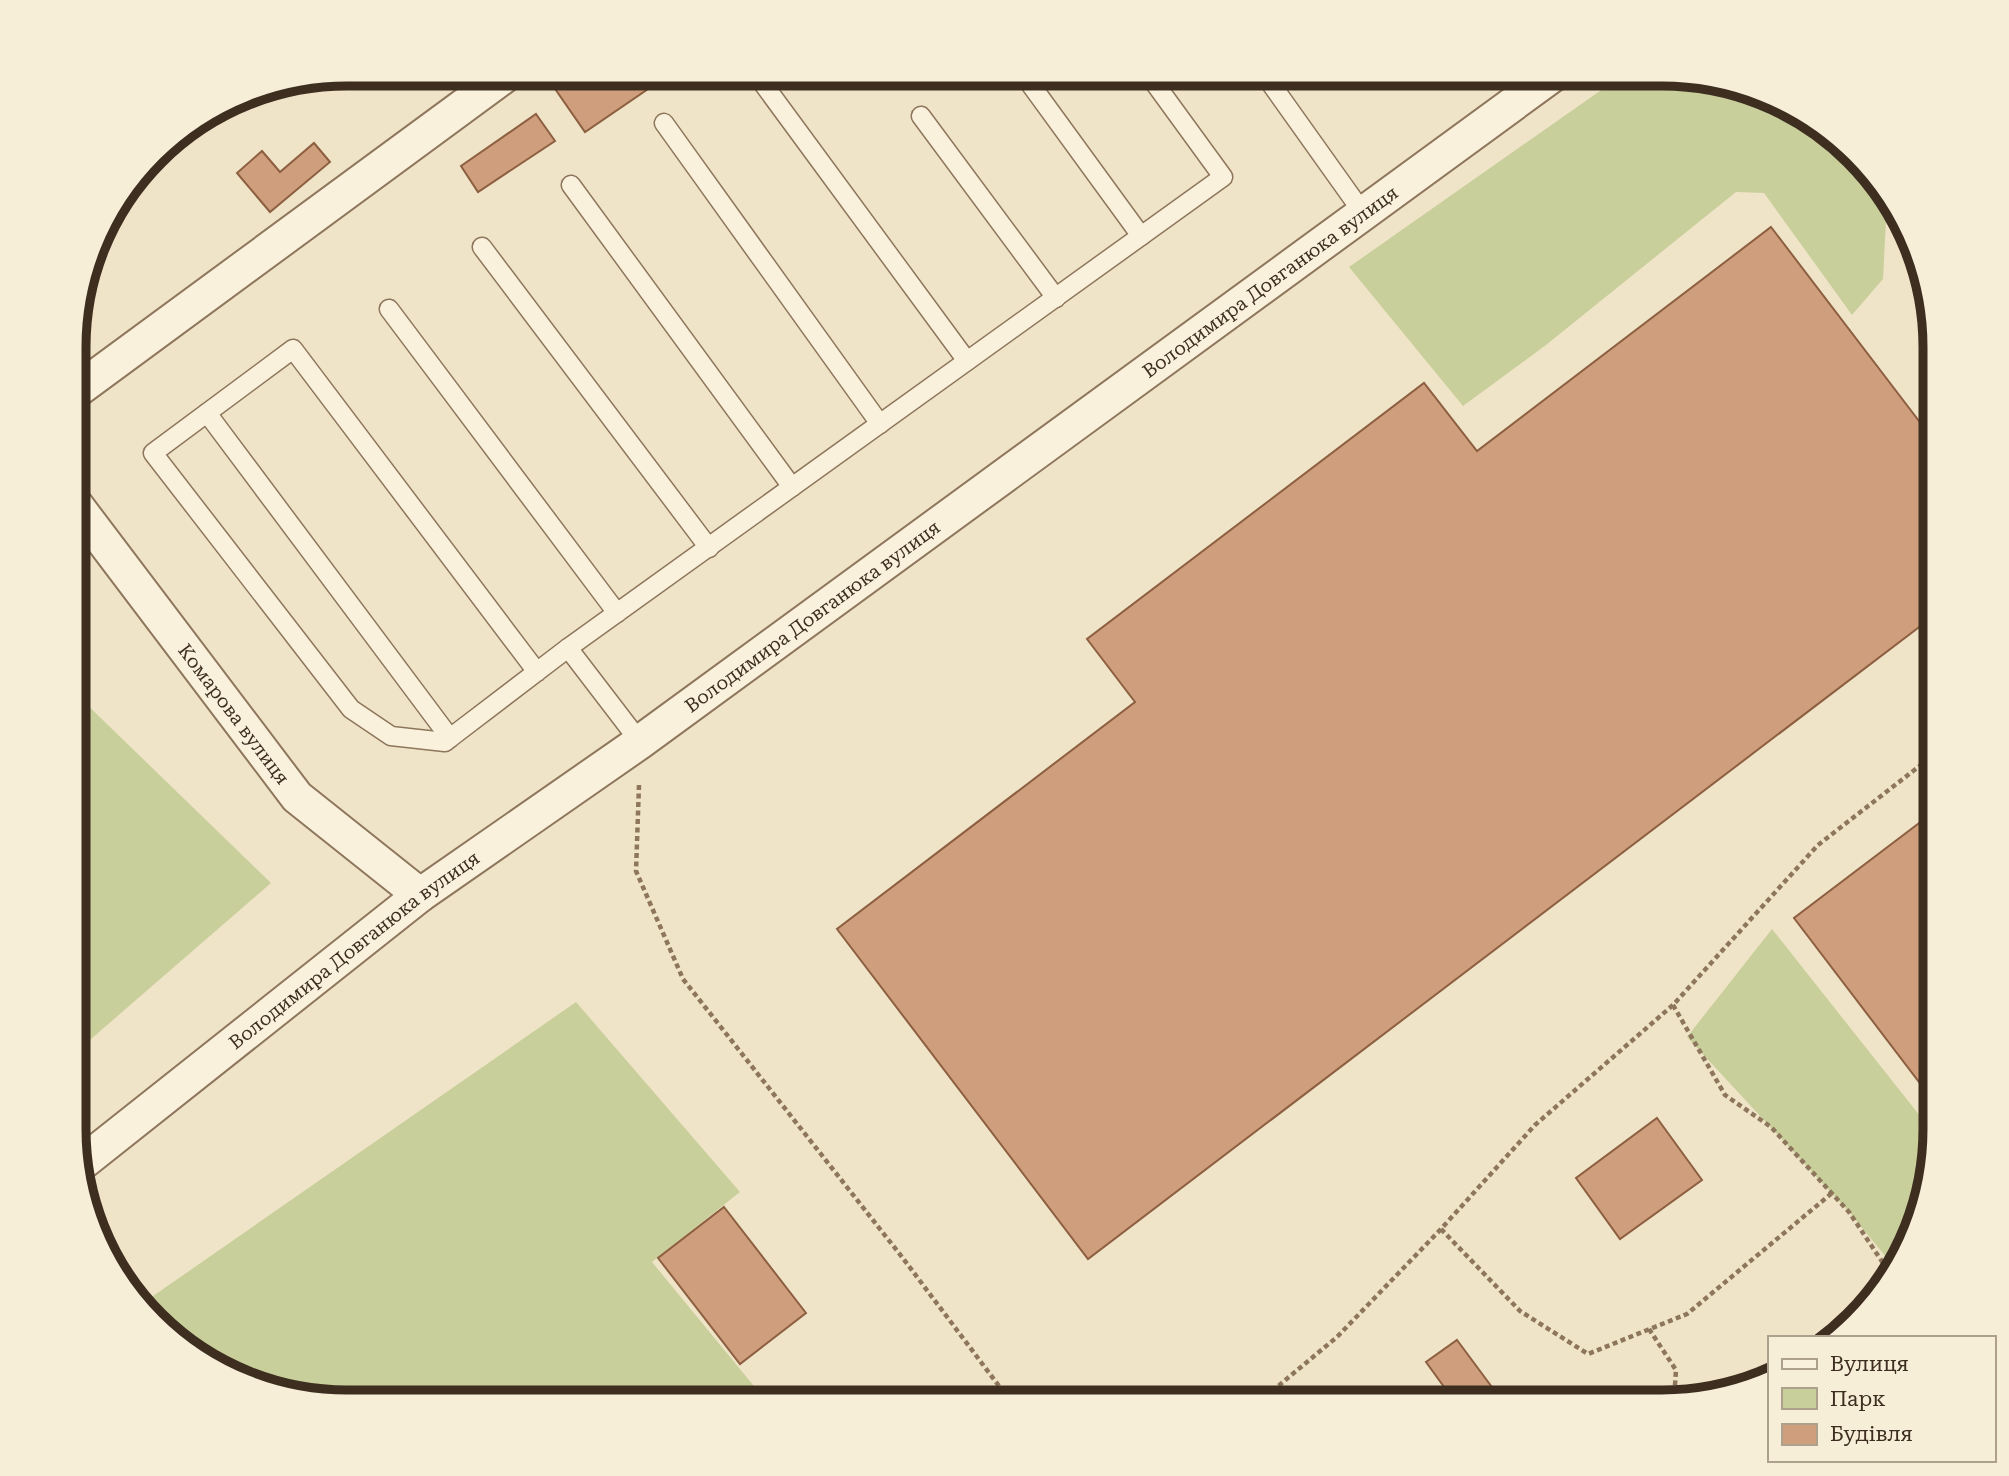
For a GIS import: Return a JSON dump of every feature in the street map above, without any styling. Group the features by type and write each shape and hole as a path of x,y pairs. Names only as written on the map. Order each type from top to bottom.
{"street":[{"path":"86,384 491,86"},
{"name":"Володимира Довганюка вулиця","path":"87,1159 421,895 640,742 1538,86"},
{"name":"Комарова вулиця","path":"86,518 297,797 421,895"}],"lane":[{"path":"765,86 967,361"},
{"path":"1032,86 1140,236"},
{"path":"537,672 293,349 153,453 351,709 391,736 445,742 537,672 568,648 1223,177 1157,86"},
{"path":"1273,86 1363,213"},
{"path":"922,116 1056,298"},
{"path":"664,123 880,424"},
{"path":"571,185 792,487"},
{"path":"482,247 709,548"},
{"path":"389,309 617,613"},
{"path":"207,413 450,738"},
{"path":"568,648 640,742"}],"path":[{"path":"640,742 636,871 683,979 902,1257 1002,1390"},
{"path":"1273,1390 1337,1337 1441,1229 1535,1125 1673,1005 1818,845 1923,763"},
{"path":"1673,1005 1725,1095 1771,1127 1849,1212 1885,1265"},
{"path":"1441,1229 1520,1311 1588,1354 1687,1314 1832,1193"},
{"path":"1649,1329 1676,1370 1675,1390"}],"green space":[{"path":"1607,86 1696,88 1730,95 1778,113 1807,130 1847,162 1886,213 1883,279 1852,315 1764,193 1736,192 1546,345 1463,406 1349,267"},
{"path":"86,704 271,883 86,1043"},
{"path":"1772,929 1923,1120 1923,1146 1914,1197 1888,1260 1849,1212 1687,1037"},
{"path":"576,1002 740,1192 652,1262 757,1390 313,1388 263,1376 216,1355 175,1326 149,1299"}],"building":[{"path":"553,86 652,86 585,132"},
{"path":"536,114 555,141 478,192 461,166"},
{"path":"314,143 330,162 270,212 237,173 262,151 280,172"},
{"path":"1771,227 1923,426 1923,624 1088,1259 837,929 1135,702 1087,639 1424,383 1477,451"},
{"path":"1923,820 1923,1087 1794,918"},
{"path":"1657,1118 1702,1180 1620,1239 1576,1178"},
{"path":"724,1207 806,1313 740,1364 658,1258"},
{"path":"1457,1340 1494,1390 1446,1390 1426,1362"}]}
